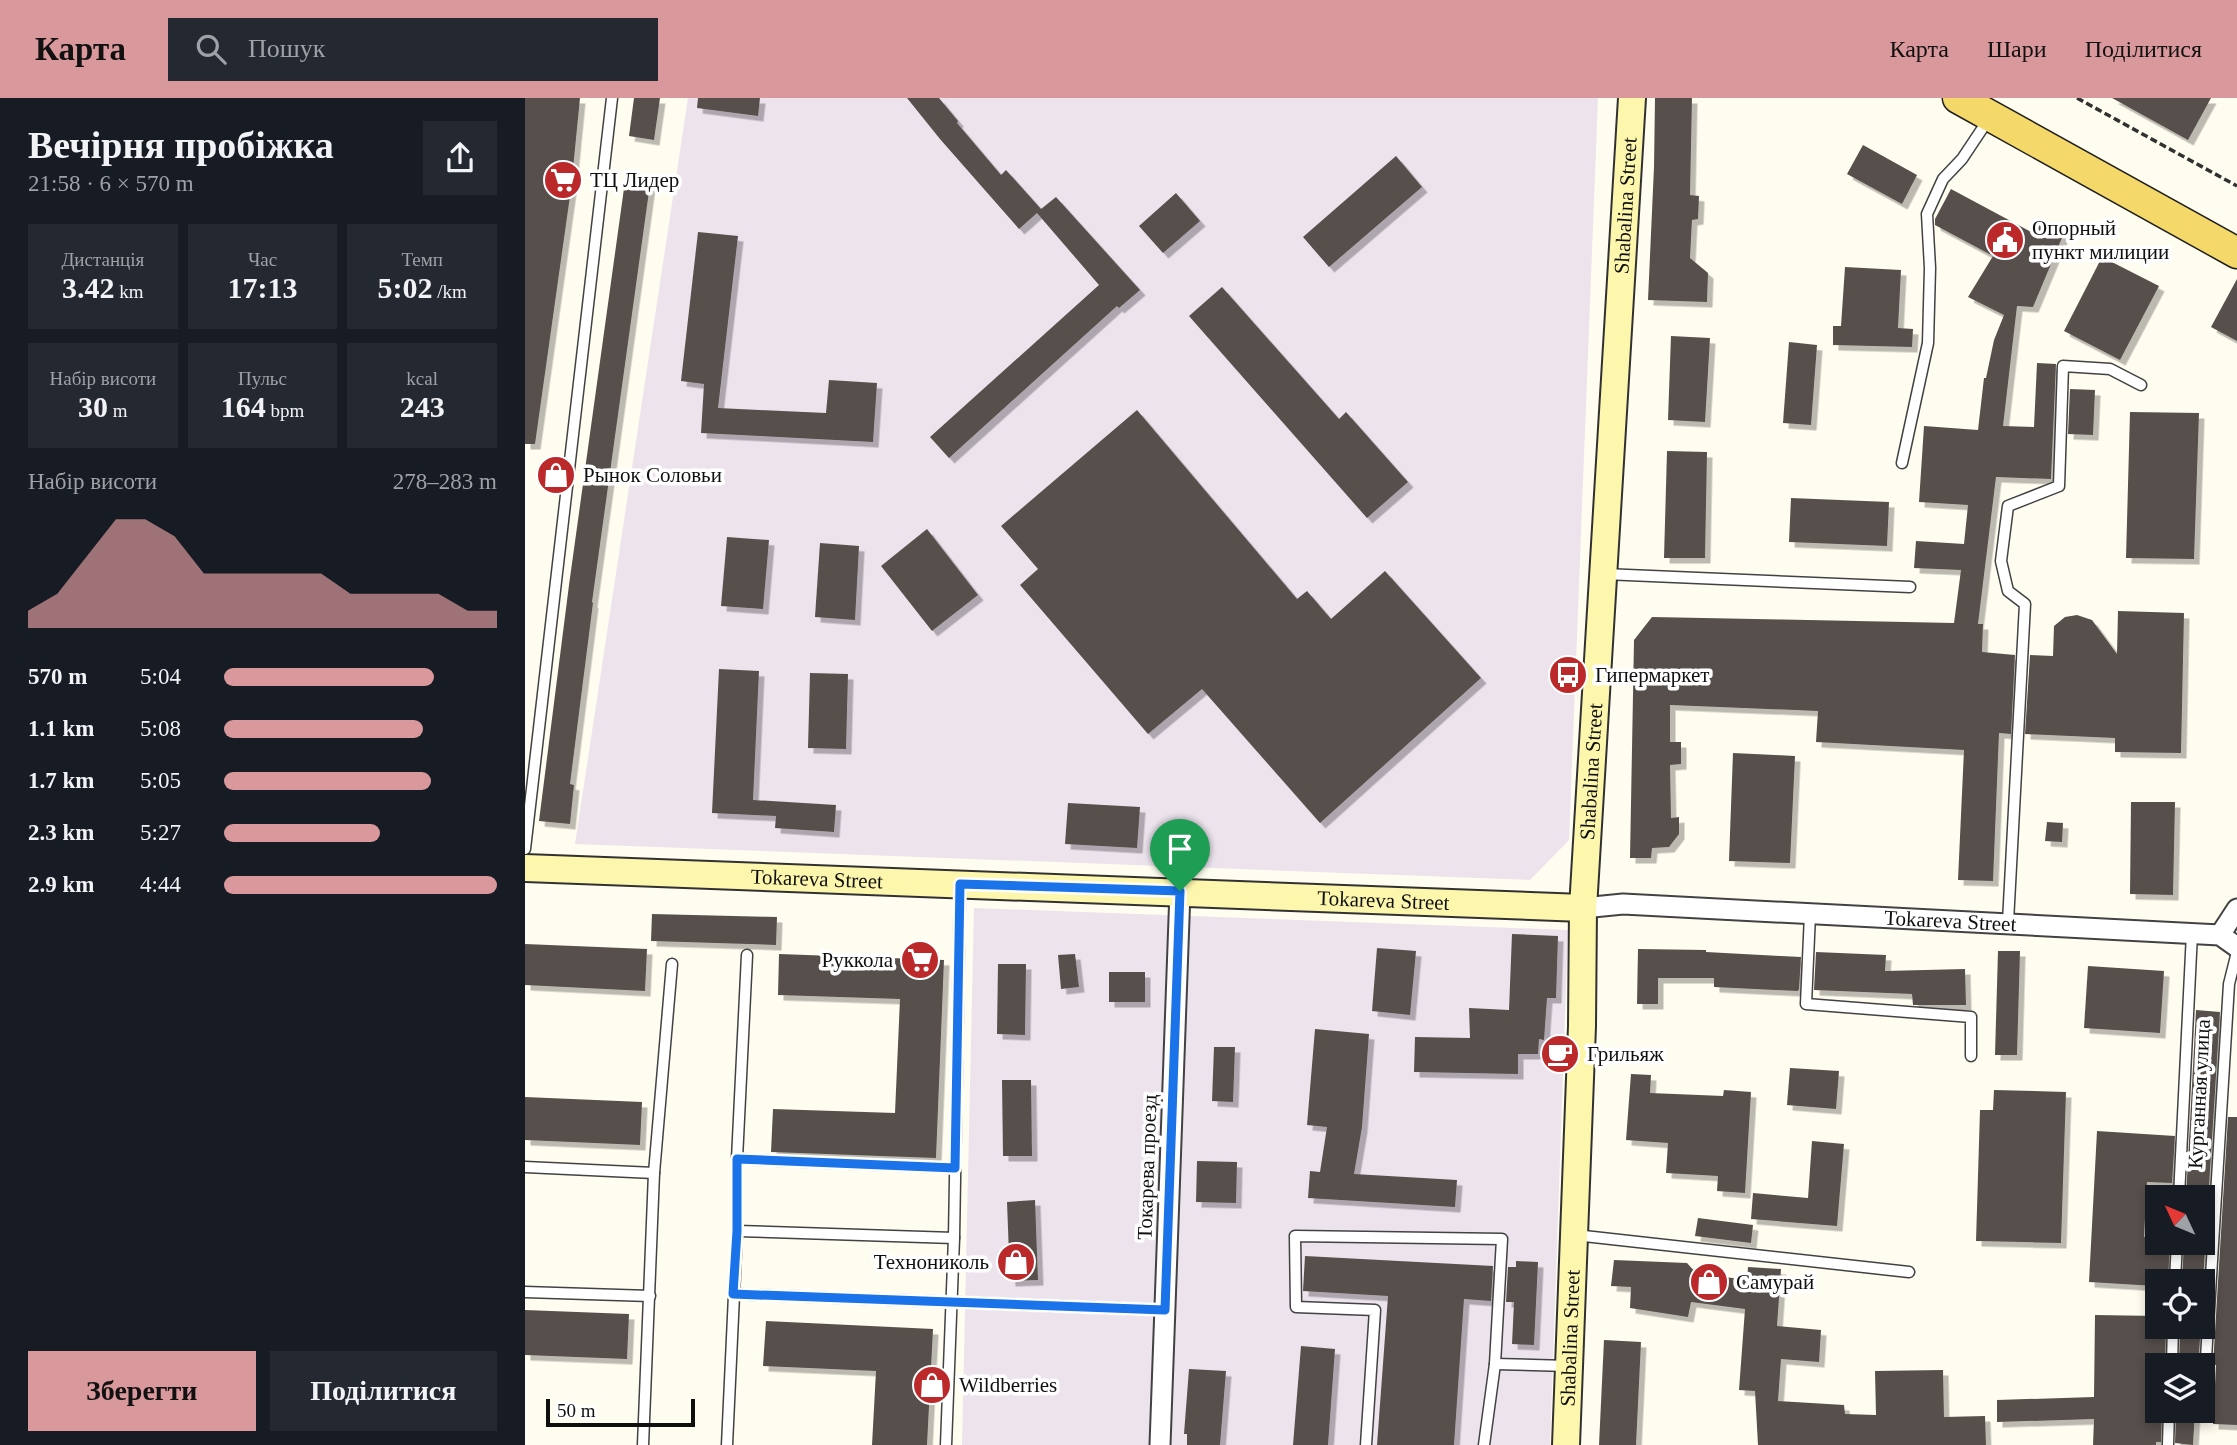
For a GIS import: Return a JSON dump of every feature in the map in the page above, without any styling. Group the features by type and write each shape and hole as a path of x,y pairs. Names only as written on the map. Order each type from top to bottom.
{"main road":[{"name":"Shabalina Street","path":"1566,1445 1582,1026 1583,908 1632,98"},
{"path":"1958,98 2237,253"},
{"name":"Tokareva Street","path":"525,868 1583,908"}],"street":[{"name":"Токарева проезд","path":"1160,1445 1180,891"},
{"name":"Tokareva Street","path":"1583,908 1623,904 2220,935"},
{"path":"2237,909 2220,935 2237,947"}],"lane":[{"path":"525,849 612,98"},
{"path":"1902,463 1929,342 1930,268 1927,214 1943,178 1962,159 1991,116"},
{"path":"2008,922 2025,604 2008,591 2001,561 2008,506 2059,486 2063,366 2110,369 2141,385"},
{"path":"1603,574 1910,587"},
{"path":"946,1445 954,1238 960,884"},
{"path":"1810,914 1805,1004 1971,1017 1971,1056"},
{"name":"Курганная улица","path":"2180,1185 2192,933"},
{"name":"Курганная улица","path":"2206,1353 2229,984 2237,952"},
{"path":"727,1445 747,955"},
{"path":"643,1445 655,1172 671,964"},
{"path":"737,1159 955,1168"},
{"path":"525,1167 655,1172"},
{"path":"737,1231 954,1238"},
{"path":"1574,1235 1909,1272"},
{"path":"1366,1445 1375,1310 1296,1307 1295,1236 1502,1238 1495,1364 1484,1445"},
{"path":"525,1292 650,1296"},
{"path":"733,1294 952,1300 1165,1310"},
{"path":"1495,1364 1569,1366"},
{"path":"2168,1445 2169,1423"}],"path":[{"path":"2077,98 2237,186"}],"shaded area":[{"path":"688,98 1598,98 1569,840 1530,880 575,844"},
{"path":"974,908 1568,930 1550,1445 962,1445"}],"building":[{"path":"525,98 580,98 571,189 535,444 525,444"},
{"path":"634,98 660,98 654,140 629,136"},
{"path":"698,98 760,98 758,116 697,108"},
{"path":"907,98 939,98 1001,175 1006,170 1041,209 1056,197 1140,290 1119,308 1117,306 949,458 930,437 1099,285 1037,213 1019,229"},
{"path":"1655,98 1692,98 1690,195 1699,196 1698,219 1692,220 1690,258 1708,273 1707,302 1648,300"},
{"path":"2112,98 2211,98 2188,140"},
{"path":"1863,145 1917,175 1902,204 1847,174"},
{"path":"1396,156 1422,187 1329,267 1303,237"},
{"path":"626,174 651,177 592,602 570,784 574,785 570,824 539,821 569,585"},
{"path":"1951,189 2035,234 2041,222 2064,233 2033,307 2017,306 2003,426 2034,427 2037,363 2056,364 2051,479 1996,477 1978,624 1983,624 1982,652 2015,655 2011,734 1999,733 1993,881 1958,880 1964,750 1816,742 1818,711 1670,705 1670,742 1681,742 1681,764 1670,765 1671,818 1679,817 1679,834 1669,847 1652,848 1651,858 1630,858 1634,640 1652,617 1954,623 1961,570 1914,568 1916,541 1964,544 1968,505 1919,502 1924,426 1978,430 1984,378 2004,315 1968,297 1993,256 1935,225 1935,219"},
{"path":"1176,193 1200,221 1163,253 1139,226"},
{"path":"698,232 738,236 718,408 826,413 829,380 877,383 873,442 701,433 704,384 681,381"},
{"path":"2102,257 2159,286 2120,360 2064,331"},
{"path":"1845,267 1901,270 1898,328 1913,329 1912,347 1833,345 1833,326 1841,326"},
{"path":"2237,279 2237,341 2211,327"},
{"path":"1222,287 1339,419 1346,412 1408,482 1367,518 1189,316"},
{"path":"1671,336 1710,338 1705,422 1668,420"},
{"path":"1789,342 1817,345 1811,425 1783,423"},
{"path":"2070,389 2095,390 2093,435 2068,434"},
{"path":"1137,410 1297,599 1307,591 1331,619 1385,571 1481,678 1320,823 1202,689 1148,734 1020,585 1038,569 1001,526"},
{"path":"2130,412 2199,413 2194,559 2126,558"},
{"path":"1667,451 1707,452 1705,558 1664,558"},
{"path":"1791,498 1889,502 1887,546 1789,542"},
{"path":"927,529 978,595 932,631 881,566"},
{"path":"727,537 769,540 763,609 721,606"},
{"path":"820,543 859,546 855,620 815,617"},
{"path":"2118,611 2184,613 2181,753 2115,752 2115,738 2025,734 2030,655 2053,656 2054,626 2065,617 2077,615 2092,620 2117,654"},
{"path":"719,669 759,671 753,800 836,805 834,832 775,828 776,816 712,813"},
{"path":"810,673 848,674 846,749 808,748"},
{"path":"1733,753 1795,756 1790,863 1729,861"},
{"path":"2131,802 2175,802 2173,895 2130,894"},
{"path":"1068,803 1140,807 1137,848 1065,844"},
{"path":"2047,822 2063,823 2062,842 2045,841"},
{"path":"652,914 777,917 776,945 651,941"},
{"path":"1512,934 1558,936 1556,998 1547,998 1544,1040 1539,1039 1538,1054 1518,1054 1518,1074 1414,1072 1415,1037 1470,1038 1469,1008 1509,1010"},
{"path":"525,944 647,949 645,991 525,985"},
{"path":"1377,948 1416,951 1410,1015 1372,1011"},
{"path":"1638,949 1706,950 1801,957 1799,989 1714,987 1714,978 1658,978 1658,1004 1637,1004"},
{"path":"1998,951 2020,951 2017,1055 1995,1055"},
{"path":"1816,952 1886,955 1885,971 1965,969 1966,1005 1913,1005 1912,994 1814,990"},
{"path":"779,954 944,960 936,1158 771,1152 773,1109 895,1113 900,999 778,995"},
{"path":"1075,954 1079,987 1061,989 1058,955"},
{"path":"998,964 1026,964 1025,1035 997,1034"},
{"path":"2088,966 2164,971 2160,1033 2084,1028"},
{"path":"1109,972 1145,972 1145,1002 1109,1002"},
{"path":"2196,1010 2220,1012 2209,1185 2187,1185"},
{"path":"1315,1029 1369,1034 1362,1127 1354,1174 1457,1180 1455,1207 1308,1198 1310,1171 1320,1172 1327,1127 1307,1125"},
{"path":"1214,1047 1235,1047 1233,1102 1212,1101"},
{"path":"1790,1068 1839,1071 1836,1109 1787,1105"},
{"path":"1631,1074 1651,1075 1650,1093 1723,1096 1724,1090 1751,1092 1745,1193 1717,1191 1718,1176 1666,1173 1668,1143 1626,1140"},
{"path":"1002,1080 1031,1080 1032,1156 1003,1156"},
{"path":"1994,1090 2066,1092 2061,1243 1976,1241 1980,1110 1993,1110"},
{"path":"525,1097 642,1102 640,1145 525,1140"},
{"path":"2228,1117 2237,1117 2237,1425 2213,1424 2215,1332"},
{"path":"2097,1131 2175,1136 2172,1183 2147,1182 2145,1185 2145,1255 2169,1255 2169,1269 2145,1269 2145,1285 2089,1282"},
{"path":"1812,1141 1844,1144 1837,1226 1751,1219 1753,1193 1808,1198"},
{"path":"1197,1161 1237,1162 1236,1203 1196,1202"},
{"path":"1035,1200 1038,1280 1010,1281 1007,1202"},
{"path":"1698,1218 1753,1225 1751,1243 1695,1236"},
{"path":"2183,1255 2205,1255 2204,1269 2183,1269"},
{"path":"1305,1256 1493,1266 1491,1301 1464,1299 1454,1445 1377,1445 1388,1296 1303,1291"},
{"path":"1614,1260 1687,1263 1696,1273 1747,1280 1748,1267 1781,1269 1777,1326 1821,1330 1819,1362 1781,1359 1778,1401 1844,1405 1845,1414 1876,1415 1875,1371 1943,1370 1944,1417 1985,1416 1986,1445 1758,1445 1755,1391 1739,1390 1745,1309 1691,1302 1688,1317 1630,1308 1631,1287 1611,1286"},
{"path":"1516,1261 1538,1262 1534,1345 1512,1344 1514,1302 1506,1302 1508,1267 1516,1267"},
{"path":"525,1310 629,1314 627,1359 525,1355"},
{"path":"2095,1315 2145,1316 2145,1339 2166,1339 2165,1353 2145,1353 2145,1423 2162,1423 2161,1442 2156,1442 2156,1445 2093,1445 2094,1419 1997,1422 1997,1400 2094,1397"},
{"path":"766,1321 933,1329 927,1445 872,1445 876,1371 763,1366"},
{"path":"2180,1339 2200,1339 2199,1353 2179,1353"},
{"path":"1604,1340 1641,1342 1636,1445 1599,1445"},
{"path":"1301,1346 1335,1349 1328,1445 1293,1445"},
{"path":"1189,1369 1226,1371 1220,1445 1187,1445 1187,1434 1184,1434"},
{"path":"2176,1423 2194,1423 2193,1445 2175,1443"}],"place":[{"name":"ТЦ Лидер","path":"563,180"},
{"name":"Опорный пункт милиции","path":"2005,240"},
{"name":"Рынок Соловьи","path":"556,475"},
{"name":"Гипермаркет","path":"1568,675"},
{"name":"Руккола","path":"920,960"},
{"name":"Грильяж","path":"1560,1054"},
{"name":"Технониколь","path":"1016,1262"},
{"name":"Самурай","path":"1709,1282"},
{"name":"Wildberries","path":"932,1385"}],"route":[{"path":"960,884 1180,891 1165,1310 952,1300 733,1294 737,1231 737,1159 955,1168 960,884"}]}
